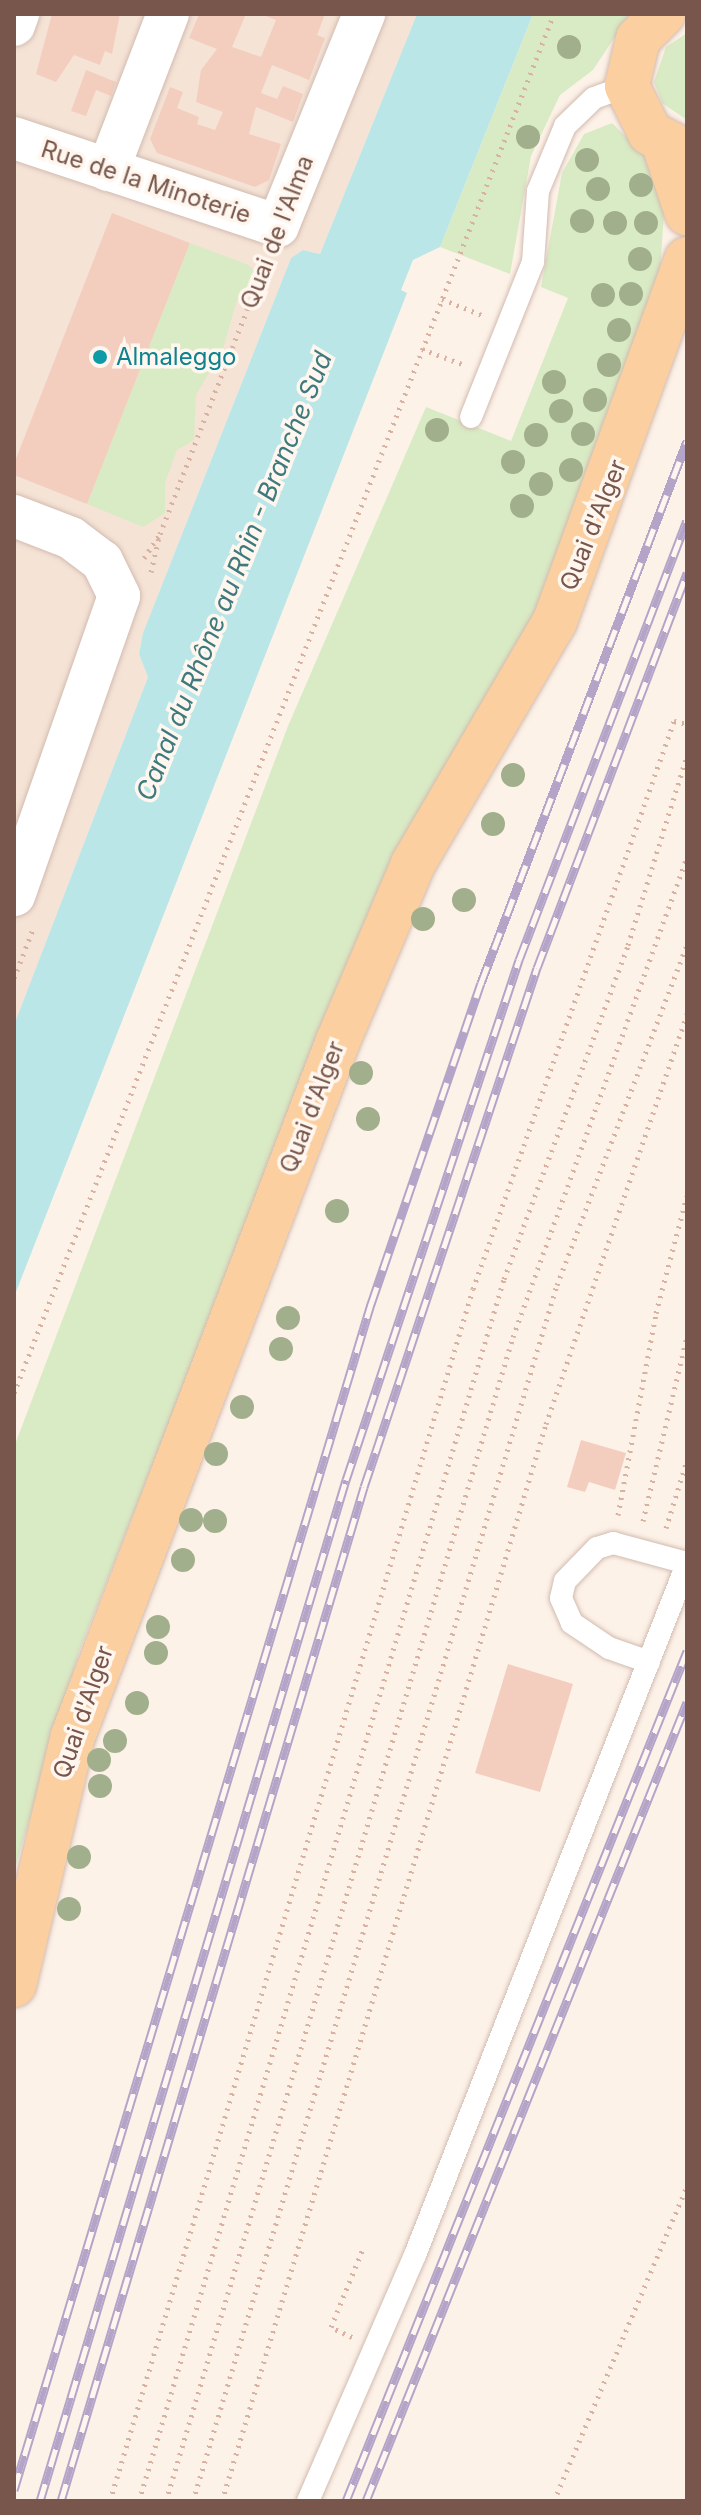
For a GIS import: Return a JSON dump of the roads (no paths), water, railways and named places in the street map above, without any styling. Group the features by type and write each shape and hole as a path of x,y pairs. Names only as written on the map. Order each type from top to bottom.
{"main road":[{"path":"663,14 638,39 627,86 638,119 676,148 687,213"},
{"name":"Quai d'Alger","path":"14,1985 73,1736 343,1027 413,864 550,632 621,454 687,259"}],"street":[{"path":"14,25 18,14"},
{"path":"108,170 168,14"},
{"name":"Quai de l'Alma","path":"278,226 364,14"},
{"name":"Rue de la Minoterie","path":"14,138 278,226"},
{"path":"14,516 71,538 102,561 119,596 26,825 14,894"}],"lane":[{"path":"471,417 533,262 538,191 565,126 594,98 627,86"},
{"path":"308,2501 415,2255 649,1662 687,1563 648,1549 613,1543 574,1568 564,1611 587,1636 649,1662"}],"water":[{"name":"Canal du Rhône au Rhin - Branche Sud","path":"417,14 533,14 440,247 413,260 401,290 407,293 14,1297 14,1025 148,677 139,654 143,633 291,258 303,250 320,254"}],"railway":[{"path":"14,2490 371,1304 481,983 687,441"},
{"path":"40,2501 346,1480 519,960 687,521"},
{"path":"61,2501 364,1487 537,968 687,573"},
{"path":"346,2501 687,1651"},
{"path":"366,2501 687,1702"}],"place":[{"name":"Almaleggo","path":"100,357"}]}
